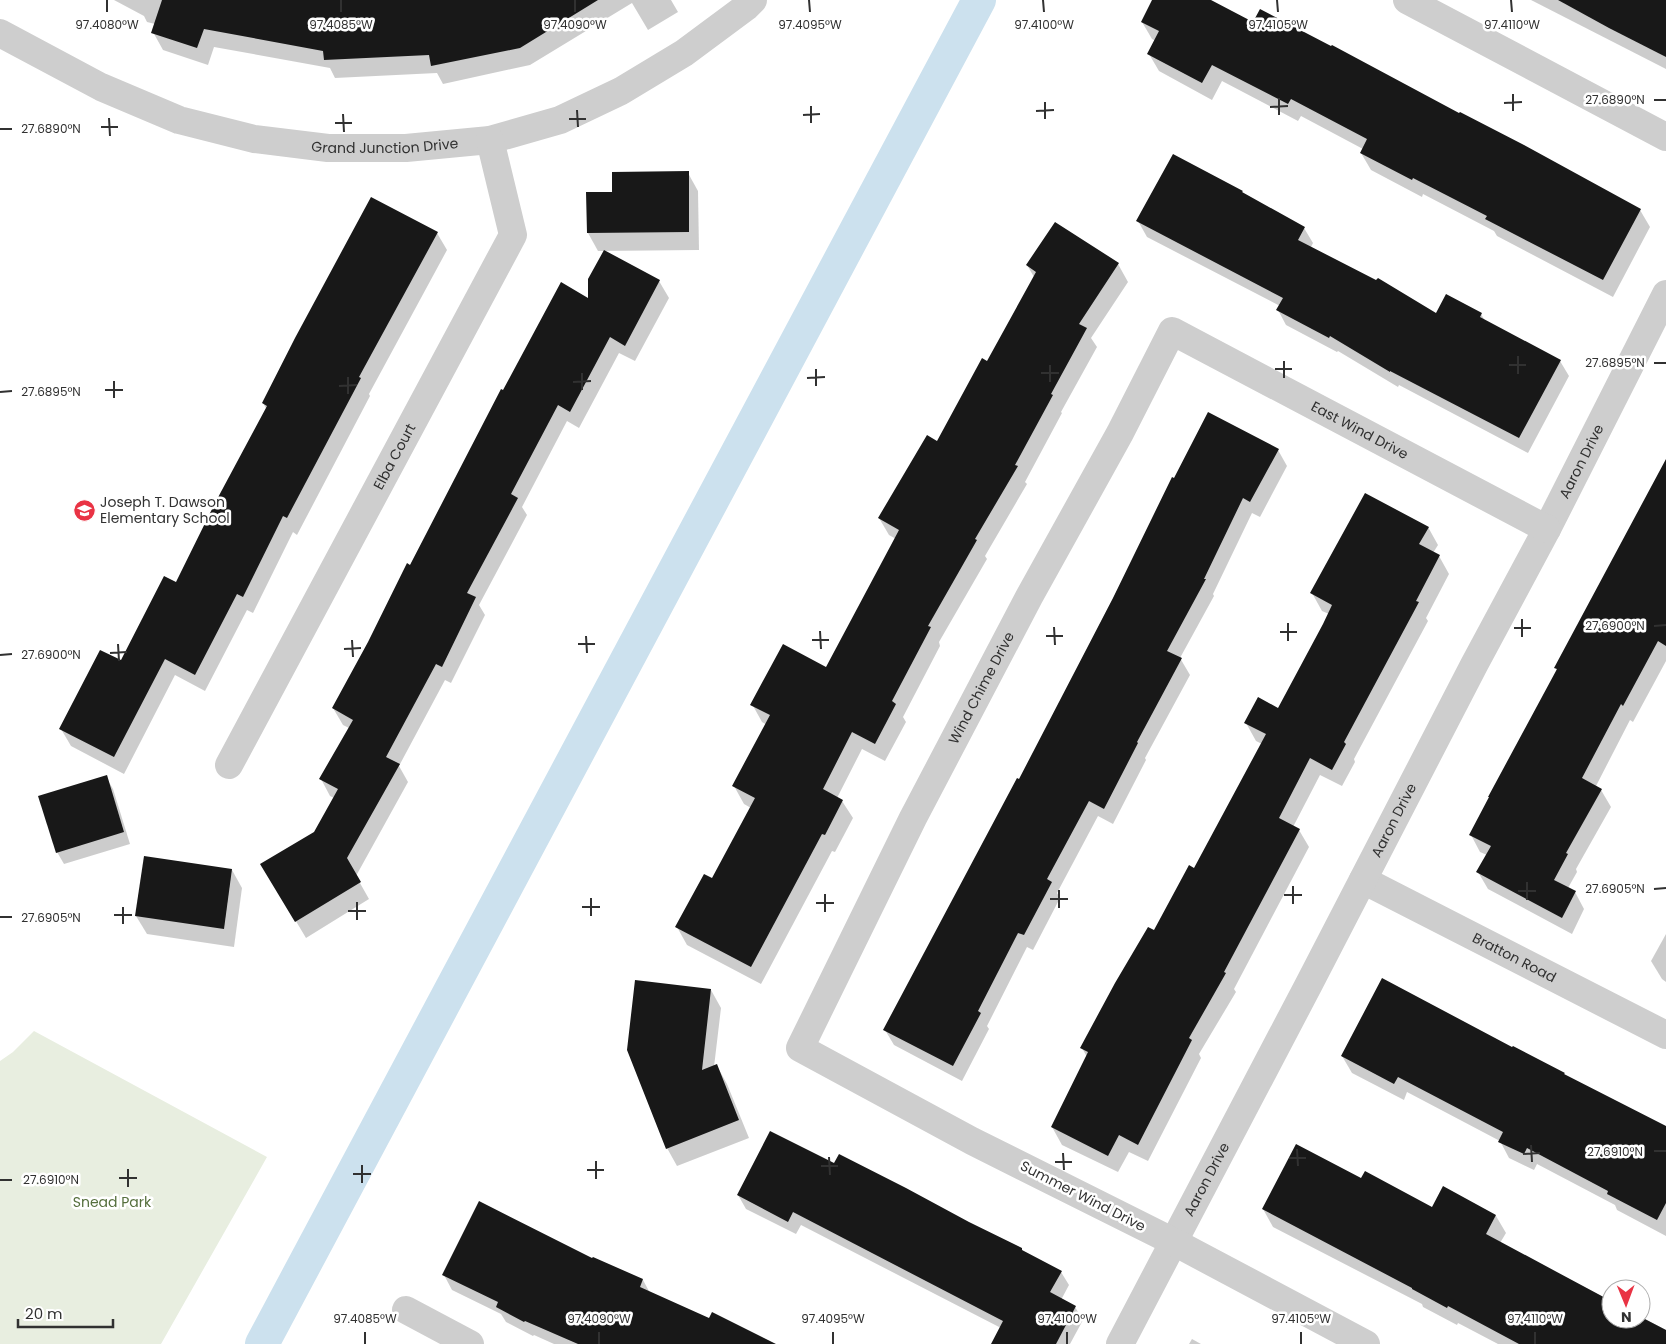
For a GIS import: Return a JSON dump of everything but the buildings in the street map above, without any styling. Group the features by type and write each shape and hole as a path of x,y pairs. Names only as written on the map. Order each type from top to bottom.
{"street":[{"name":"Grand Junction Drive","path":"0,33 101,86 179,120 254,138 328,148 406,148 490,140 560,120 621,91 684,53 746,8 753,0"},
{"path":"1408,0 1666,137"},
{"name":"Elba Court","path":"229,765 513,235 490,140"},
{"name":"Aaron Drive","path":"1120,1344 1474,665 1547,529 1666,294"},
{"name":"East Wind Drive","path":"1172,331 1547,529"},
{"name":"Wind Chime Drive","path":"800,1048 913,818 1029,597 1120,433 1172,331"},
{"name":"Bratton Road","path":"1363,880 1666,1035"},
{"name":"Summer Wind Drive","path":"800,1048 972,1141 1174,1242 1366,1344"},
{"path":"406,1310 470,1344"}],"green space":[{"name":"Snead Park","path":"34,1031 267,1157 161,1344 0,1344 0,1061 13,1052"}],"waterway":[{"path":"262,1344 979,0"}],"place":[{"name":"Joseph T. Dawson Elementary School","path":"84,510"}]}
